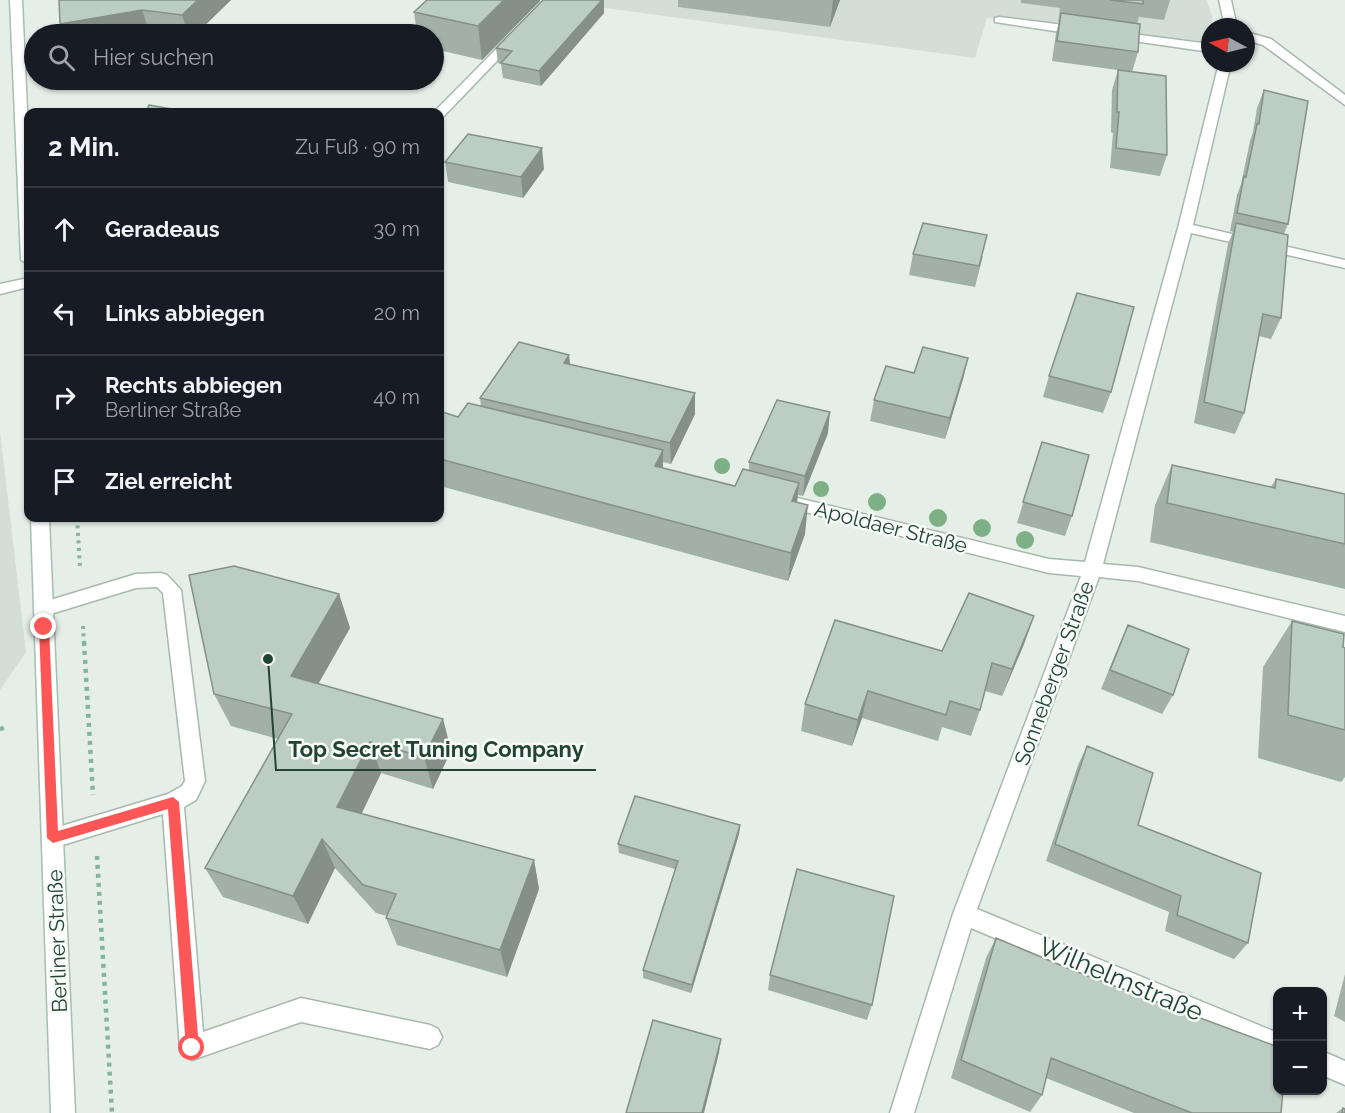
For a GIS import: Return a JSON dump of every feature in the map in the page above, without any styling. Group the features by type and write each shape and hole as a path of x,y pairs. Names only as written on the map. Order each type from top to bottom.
{"street":[{"path":"16,0 24,173"},
{"path":"1225,0 1229,18"},
{"path":"999,20 1201,47"},
{"path":"444,109 526,24"},
{"path":"1255,39 1267,42 1345,101"},
{"name":"Sonneberger Straße","path":"902,1113 964,914 1092,571 1185,228 1223,72"},
{"path":"1185,228 1345,264"},
{"path":"0,289 24,284"},
{"name":"Apoldaer Straße","path":"773,498 1048,566 1138,574 1345,624"},
{"name":"Berliner Straße","path":"40,522 63,1113"},
{"path":"44,609 136,581 162,580 172,590 195,782 189,793 173,802 53,838"},
{"path":"173,802 192,1048 301,1010 430,1037"},
{"name":"Wilhelmstraße","path":"964,914 1273,1043"},
{"path":"1327,1065 1345,1073"}],"path":[{"path":"0,729 7,727"}],"shaded area":[{"path":"562,0 1206,0 1212,18 1201,18 1201,41 987,18 975,58 561,2"},
{"path":"0,431 26,652 0,690"}],"building":[{"path":"59,0 198,0 182,15 142,10 60,24"},
{"path":"427,0 504,0 478,26 414,12"},
{"path":"543,0 602,0 539,71 501,63 512,51 496,48"},
{"path":"1110,0 1143,0 1143,4"},
{"path":"1061,13 1140,24 1138,52 1057,41"},
{"path":"1118,70 1166,76 1167,155 1116,148 1119,112 1117,112"},
{"path":"1264,90 1308,101 1288,224 1237,213 1244,176 1246,177 1257,124 1259,124"},
{"path":"149,105 166,108 148,108"},
{"path":"468,134 542,148 521,177 445,162"},
{"path":"923,223 987,235 979,266 913,254"},
{"path":"1236,223 1288,235 1281,318 1263,314 1244,413 1204,402"},
{"path":"1077,293 1134,307 1111,392 1049,376"},
{"path":"519,342 569,355 564,363 695,393 670,443 480,398"},
{"path":"923,347 968,358 950,418 874,400 886,366 914,373"},
{"path":"777,400 830,412 805,476 749,462"},
{"path":"468,403 663,450 655,466 735,486 743,469 799,483 792,501 808,505 791,553 444,460 444,412 458,417"},
{"path":"1042,442 1089,455 1072,516 1023,502"},
{"path":"1172,465 1275,488 1276,479 1345,494 1345,544 1167,503"},
{"path":"234,566 339,594 291,676 443,719 424,757 370,742 337,807 534,860 500,950 386,918 396,894 363,885 322,839 293,896 205,868 292,714 214,694 189,575"},
{"path":"969,593 1034,616 1012,669 992,663 980,710 950,701 946,715 868,691 858,720 805,704 835,620 942,651"},
{"path":"1292,621 1344,634 1345,730 1288,715"},
{"path":"1128,625 1189,649 1173,695 1110,670"},
{"path":"1087,746 1153,773 1138,825 1261,873 1248,943 1177,915 1181,896 1055,844"},
{"path":"635,796 740,825 692,985 643,970 678,861 618,844"},
{"path":"797,869 894,896 872,1005 770,975"},
{"path":"996,938 1072,970 1273,1045 1273,1095 1283,1095 1281,1113 1192,1113 1051,1058 1042,1095 961,1060"},
{"path":"653,1020 721,1039 702,1113 626,1113"}],"place":[{"name":"Top Secret Tuning Company","path":"268,659"}],"route":[{"path":"44,627 53,838 173,802 192,1048"}]}
